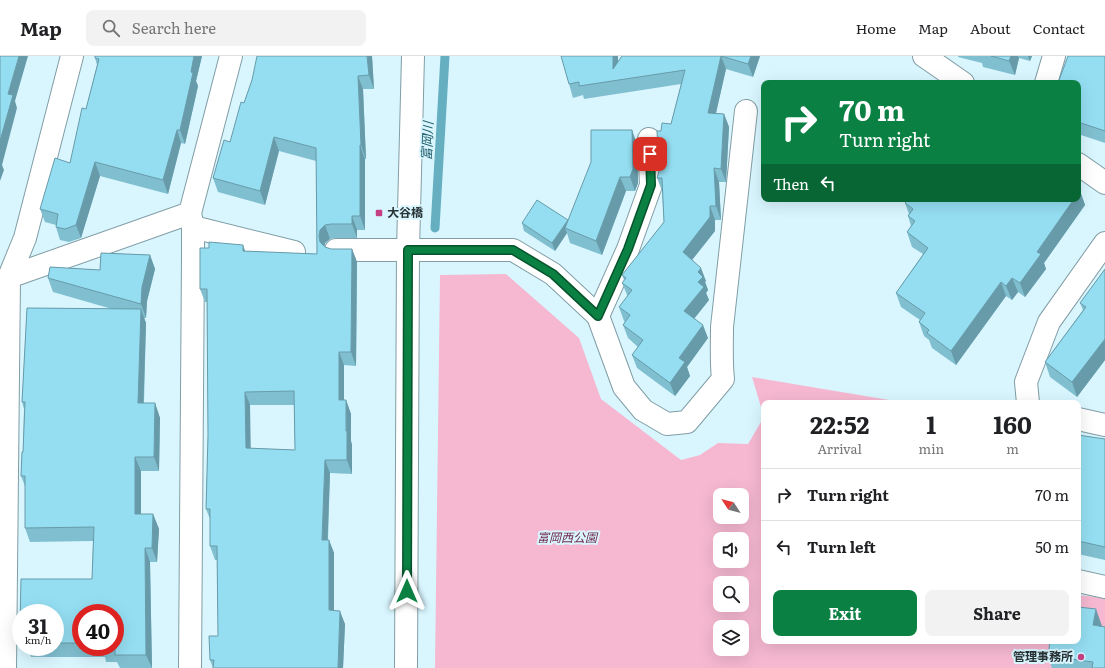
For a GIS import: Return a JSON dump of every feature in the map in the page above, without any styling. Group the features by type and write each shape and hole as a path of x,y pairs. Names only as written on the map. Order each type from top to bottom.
{"street":[{"path":"5,668 4,280 25,238 72,56"},
{"path":"190,668 192,220 231,56"},
{"path":"406,668 408,250 413,56"},
{"path":"924,56 959,80"},
{"path":"1047,80 1054,56"},
{"path":"336,250 513,250 553,274 598,316 624,387 642,410 667,424 687,422 723,379 720,360 722,354 722,327 746,111"},
{"path":"598,316 628,249 651,185 649,139"},
{"path":"1081,166 1105,182"},
{"path":"4,280 192,220 294,252"},
{"path":"1028,400 1026,382 1049,322 1105,243"},
{"path":"1081,420 1105,425"},
{"path":"1081,582 1105,587"}],"green space":[{"name":"富岡西公園","path":"506,274 579,338 601,399 681,460 700,455 718,443 748,444 761,422 761,644 1081,644 1081,595 1105,598 1105,668 435,668 440,275"},
{"path":"752,377 889,400 761,400 761,407"}],"building":[{"path":"0,56 19,56 8,94 13,95 0,141"},
{"path":"95,56 194,56 191,72 193,73 180,130 177,130 163,180 95,162 76,225 65,229 56,227 58,214 40,209 55,158 70,163 82,108 86,109 99,59 95,58"},
{"path":"257,56 367,56 369,75 358,76 361,145 360,216 352,216 352,224 325,225 320,230 319,236 320,242 325,247 331,249 352,249 351,352 339,352 339,400 346,400 347,460 325,460 322,540 329,540 329,610 340,611 338,668 213,668 214,660 210,660 209,636 218,636 217,546 210,546 210,509 206,509 208,436 207,289 200,289 200,248 209,248 209,242 243,245 243,251 317,254 316,148 274,137 260,191 213,178 224,140 230,142 241,102 244,103 252,80","holes":["294,391 295,450 246,448 245,392"]},
{"path":"561,56 613,56 613,69 622,56 721,56 708,113 724,114 721,169 714,168 716,206 710,206 710,217 683,252 701,268 698,272 703,277 698,282 704,287 684,311 703,325 679,358 685,362 670,383 632,355 643,340 623,325 630,315 619,307 632,290 622,283 626,278 622,275 664,222 662,178 657,178 659,171 657,131 661,131 662,123 671,124 685,70 579,86 579,82 569,84"},
{"path":"721,56 751,56 748,64"},
{"path":"991,56 1011,56 1009,61"},
{"path":"1068,56 1105,56 1105,131 1081,123 1081,80 1059,80"},
{"path":"591,130 632,130 633,169 630,177 620,177 596,241 565,228 591,162"},
{"path":"537,200 568,220 552,243 522,223"},
{"path":"1072,202 1037,252 1041,254 1020,283 1012,278 1006,286 1001,282 951,351 927,333 929,330 919,322 925,313 896,293 928,248 907,232 915,221 908,216 913,209 905,203"},
{"path":"101,253 150,255 142,287 141,304 48,278 50,267 100,270"},
{"path":"1105,269 1105,339 1072,382 1045,362 1086,307 1080,303"},
{"path":"27,308 141,309 138,403 155,403 154,457 135,457 135,514 153,514 152,548 145,548 146,655 124,655 124,604 72,604 72,643 64,643 64,604 20,604 21,579 92,579 94,527 25,528 25,476 21,476 25,402 22,402"},
{"path":"1081,435 1105,439 1105,547 1081,542"},
{"name":"管理事務所","path":"1081,607 1096,609 1093,625 1105,627 1105,668 1092,668 1093,662 1048,656 1050,644 1081,644"}],"waterway":[{"name":"富岡川","path":"435,228 445,56"}],"place":[{"name":"大谷橋","path":"379,213"},
{"name":"管理事務所","path":"1081,657"}],"route":[{"path":"407,591 408,250 513,250 553,274 598,316 628,249 651,185 650,154"}]}
